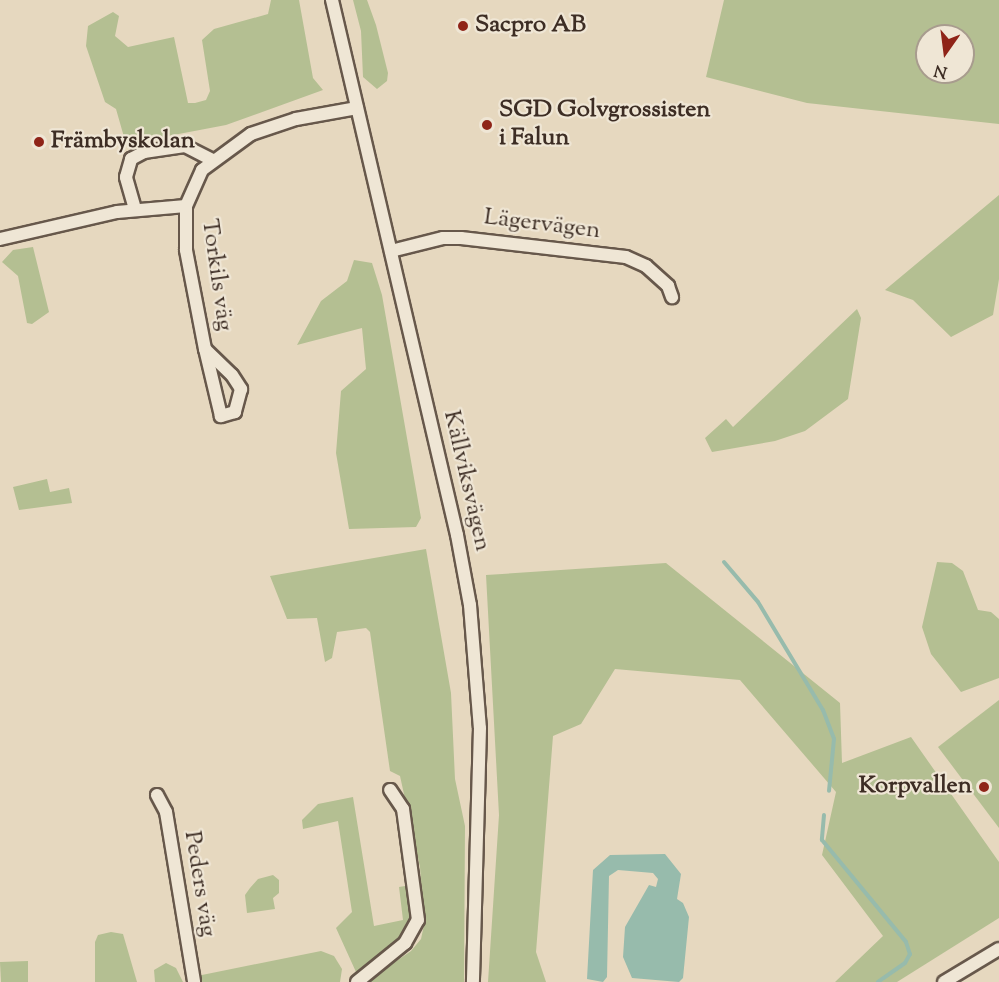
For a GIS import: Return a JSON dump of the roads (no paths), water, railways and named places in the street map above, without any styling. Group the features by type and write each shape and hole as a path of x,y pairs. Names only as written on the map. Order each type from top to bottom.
{"street":[{"name":"Källviksvägen","path":"332,0 457,535 470,605 480,738 473,982"},
{"name":"Torkils väg","path":"205,349 226,368 241,389 235,412 221,416 205,349 186,250 186,206 202,171 212,160 237,141 265,129 296,118 357,108"},
{"path":"135,209 126,177 131,159 144,152 184,146 212,160"},
{"name":"Torkils väg","path":"0,239 135,209 186,206"},
{"name":"Lägervägen","path":"391,251 443,238 461,238 619,256 645,266 668,286 672,297"},
{"path":"357,982 405,943 418,920 403,809 390,790"},
{"name":"Peders väg","path":"157,795 166,812 194,982"},
{"path":"944,982 999,949"}],"waterway":[{"path":"724,562 758,602 823,710 834,739 829,791"},
{"path":"824,815 822,840 906,942 910,954 905,963 878,982"}],"place":[{"name":"Sacpro AB","path":"463,26"},
{"name":"SGD Golvgrossisten i Falun","path":"487,125"},
{"name":"Främbyskolan","path":"39,142"},
{"name":"Korpvallen","path":"984,787"}]}
